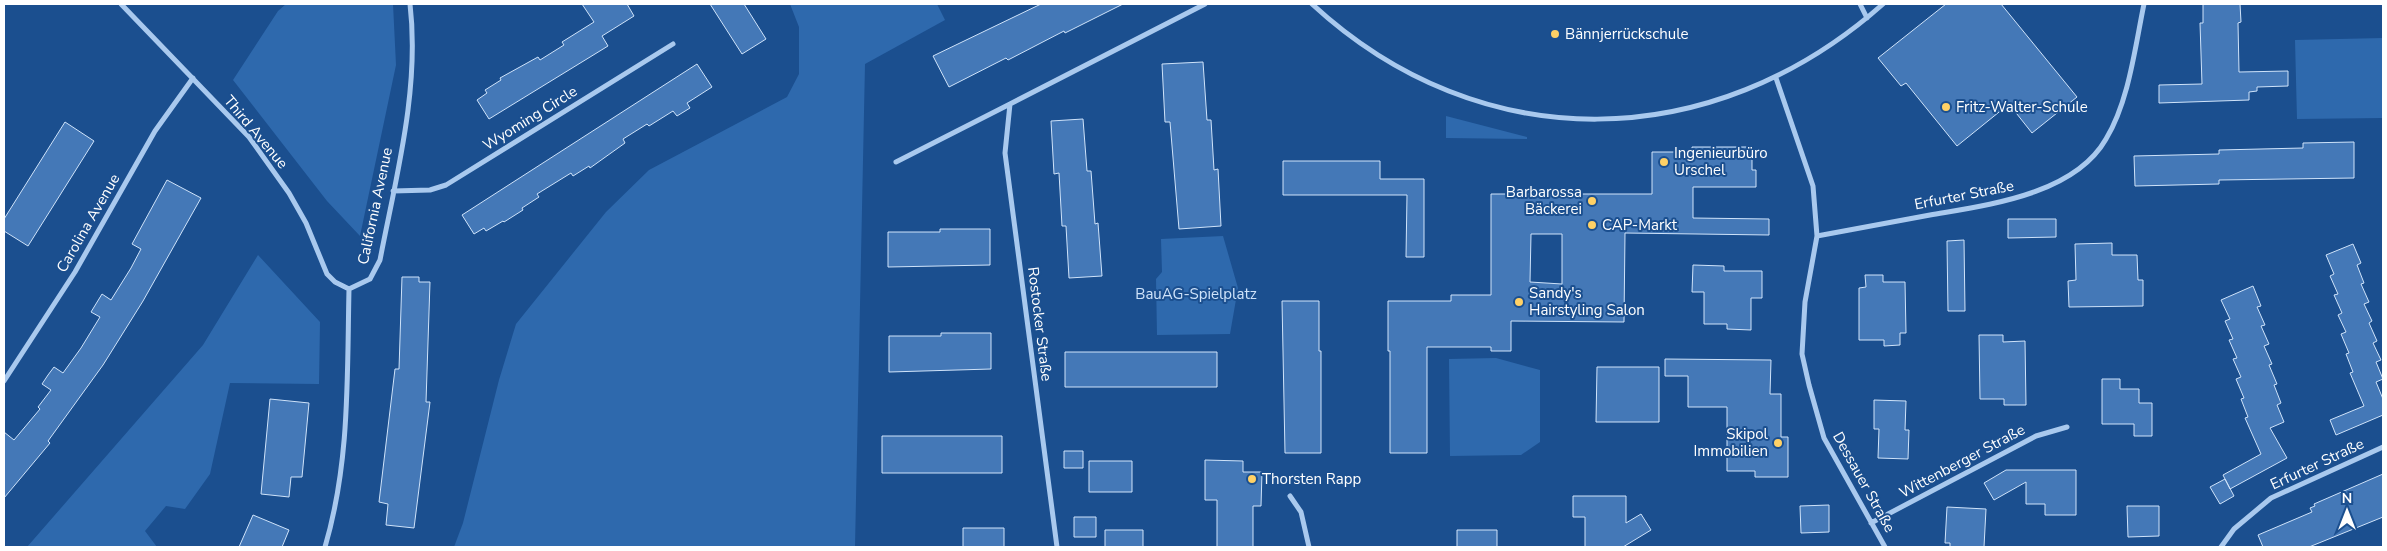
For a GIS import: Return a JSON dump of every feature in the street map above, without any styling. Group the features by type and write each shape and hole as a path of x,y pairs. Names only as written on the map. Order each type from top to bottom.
{"street":[{"name":"Third Avenue","path":"121,4 249,137 290,193 306,223 327,274 334,282 349,289"},
{"name":"California Avenue","path":"349,289 370,279 376,270 393,191 409,99 412,52 410,4"},
{"path":"896,162 1205,4"},
{"path":"1312,4 1369,50 1441,89 1506,108 1537,114 1582,118 1640,117 1688,108 1732,96 1776,78 1867,18 1883,4"},
{"path":"1860,4 1867,18"},
{"name":"Erfurter Straße","path":"1818,236 2016,199 2055,184 2089,161 2106,140 2120,109 2144,4"},
{"name":"Wyoming Circle","path":"393,191 430,190 446,185 673,44"},
{"name":"Carolina Avenue","path":"4,381 70,280 155,131 193,78"},
{"name":"Dessauer Straße","path":"1776,78 1814,186 1818,236 1804,302 1802,354 1824,438 1885,547"},
{"name":"Rostocker Straße","path":"1010,104 1005,153 1057,547"},
{"path":"325,547 340,488 345,452 349,289"},
{"name":"Wittenberger Straße","path":"1871,523 2036,436 2067,427"},
{"name":"Erfurter Straße","path":"2221,547 2234,529 2271,498 2383,447"},
{"path":"1290,496 1301,512 1309,547"}],"green space":[{"path":"286,4 393,4 396,65 360,236 327,201 233,80 278,11"},
{"path":"790,4 937,4 945,20 865,64 855,547 454,547 463,523 499,380 516,324 606,212 649,170 787,97 799,74 799,27"},
{"path":"2383,38 2383,118 2297,119 2295,40"},
{"path":"1446,116 1527,137 1527,139 1446,138"},
{"name":"BauAG-Spielplatz","path":"1223,236 1238,288 1230,334 1157,335 1156,279 1162,272 1161,239"},
{"path":"258,255 320,322 319,384 230,383 210,474 185,509 166,506 145,531 157,547 27,547 203,345"},
{"path":"1496,358 1540,370 1540,442 1521,455 1450,456 1449,359"}],"building":[{"path":"582,4 627,4 634,16 602,36 608,46 489,119 477,100 487,93 485,90 501,80 500,78 538,57 540,60 564,45 562,42 594,22"},
{"path":"710,4 744,4 766,39 742,54"},
{"path":"1041,4 1123,4 1065,33 1064,31 1008,60 1006,58 949,87 933,56"},
{"path":"1946,4 2001,4 2077,97 2032,133 2009,104 1957,146 1906,83 1901,86 1878,58"},
{"path":"2203,4 2240,4 2241,22 2238,23 2239,72 2288,71 2288,86 2257,87 2257,91 2249,92 2249,100 2159,103 2159,85 2202,84 2200,23 2203,23"},
{"path":"1203,62 1207,120 1211,120 1214,170 1218,169 1221,226 1179,229 1170,122 1165,122 1162,64"},
{"path":"697,64 712,87 687,103 690,108 677,116 673,111 649,126 647,124 623,139 625,143 590,168 589,166 573,176 571,173 537,194 539,197 504,222 486,231 484,228 474,234 462,215"},
{"path":"1083,119 1087,171 1091,171 1095,224 1098,223 1102,276 1069,278 1066,226 1062,226 1059,173 1054,174 1051,121"},
{"path":"65,122 94,141 28,246 4,231 4,219"},
{"path":"2354,142 2354,178 2219,180 2219,184 2135,186 2134,156 2219,154 2219,150 2303,148 2303,143"},
{"path":"1692,147 1752,147 1752,170 1756,170 1756,187 1693,187 1693,218 1769,219 1769,235 1625,233 1624,322 1511,321 1511,351 1491,351 1491,347 1427,347 1427,453 1390,453 1388,301 1451,301 1451,295 1491,295 1491,194 1652,194 1652,152 1692,152","holes":["1531,234 1562,234 1562,284 1530,282"]},
{"path":"1283,161 1380,161 1380,179 1424,179 1424,257 1406,257 1407,195 1283,195"},
{"path":"167,180 201,198 143,301 103,365 48,441 50,443 4,498 4,432 14,440 40,409 38,407 51,390 42,384 48,375 54,367 63,373 81,348 100,317 91,312 102,294 111,300 141,249 132,244"},
{"path":"2008,219 2056,219 2056,237 2008,238"},
{"path":"940,229 990,229 990,265 888,267 888,232 940,232"},
{"path":"1964,240 1965,311 1948,311 1947,241"},
{"path":"2112,243 2112,255 2137,255 2138,280 2143,280 2143,306 2069,307 2068,281 2076,280 2075,244"},
{"path":"2353,244 2361,263 2357,265 2364,283 2361,284 2369,302 2364,304 2372,321 2369,323 2377,341 2373,343 2381,360 2376,362 2383,379 2376,382 2383,399 2383,415 2336,435 2330,420 2364,406 2350,373 2353,372 2346,354 2349,353 2341,334 2346,332 2338,315 2342,313 2334,295 2338,294 2330,276 2334,274 2326,255"},
{"path":"1693,265 1724,266 1724,271 1762,271 1762,298 1751,298 1751,330 1727,329 1727,324 1704,324 1704,292 1692,292"},
{"path":"1865,275 1883,275 1883,282 1905,282 1906,333 1900,333 1900,345 1884,346 1884,340 1859,340 1859,288 1866,287"},
{"path":"402,277 419,277 419,282 430,282 426,402 430,402 414,528 386,525 388,504 379,502 395,369 399,369"},
{"path":"2253,286 2261,306 2257,307 2265,325 2261,326 2269,344 2264,346 2272,364 2269,365 2277,384 2274,385 2281,403 2277,405 2284,422 2270,428 2287,458 2230,489 2223,475 2261,454 2245,418 2248,417 2241,399 2244,398 2236,379 2241,377 2233,359 2237,358 2229,340 2233,339 2225,321 2230,319 2221,300"},
{"path":"1282,301 1319,301 1321,453 1285,453"},
{"path":"941,333 991,333 991,369 889,372 889,336 941,336"},
{"path":"1979,335 2003,335 2003,342 2025,341 2026,405 2004,405 2004,399 1980,399"},
{"path":"1065,352 1217,352 1217,387 1065,387"},
{"path":"1665,359 1771,360 1770,394 1781,394 1781,437 1788,437 1788,477 1755,477 1755,471 1727,471 1727,407 1688,407 1688,376 1665,376"},
{"path":"1597,367 1659,367 1659,422 1596,422"},
{"path":"2102,379 2120,379 2120,389 2139,389 2139,403 2152,403 2152,436 2134,436 2134,424 2102,424"},
{"path":"270,399 309,403 302,477 291,477 289,497 261,494"},
{"path":"1874,400 1906,401 1905,430 1909,430 1908,459 1878,458 1879,429 1874,429"},
{"path":"882,436 1002,436 1002,473 882,473"},
{"path":"1064,451 1083,451 1083,468 1064,468"},
{"path":"1205,460 1243,461 1243,472 1262,472 1261,506 1253,506 1253,547 1217,547 1217,500 1205,500"},
{"path":"1089,461 1132,461 1132,492 1089,492"},
{"path":"2006,470 2076,470 2076,515 2045,515 2045,504 2026,504 2026,482 1994,500 1984,483"},
{"path":"2383,474 2383,517 2309,547 2263,547 2258,535 2312,512 2310,508 2315,506 2314,504"},
{"path":"2225,479 2234,496 2220,504 2210,487"},
{"path":"1573,496 1626,496 1626,523 1641,514 1651,530 1623,547 1585,547 1585,517 1573,517"},
{"path":"1829,505 1829,532 1801,533 1800,506"},
{"path":"2127,506 2159,506 2159,536 2128,537"},
{"path":"1947,507 1986,509 1984,547 1950,547 1950,543 1945,543"},
{"path":"253,515 289,530 282,547 239,547"},
{"path":"1074,517 1096,517 1096,537 1074,537"},
{"path":"963,528 1004,528 1004,547 963,547"},
{"path":"1105,530 1143,530 1143,547 1105,547"},
{"path":"1457,530 1497,530 1497,547 1457,547"}],"place":[{"name":"Bännjerrückschule","path":"1555,34"},
{"name":"Fritz-Walter-Schule","path":"1946,107"},
{"name":"Ingenieurbüro Urschel","path":"1664,162"},
{"name":"Barbarossa Bäckerei","path":"1592,201"},
{"name":"CAP-Markt","path":"1592,225"},
{"name":"Sandy's Hairstyling Salon","path":"1519,302"},
{"name":"Skipol Immobilien","path":"1778,443"},
{"name":"Thorsten Rapp","path":"1252,479"}]}
